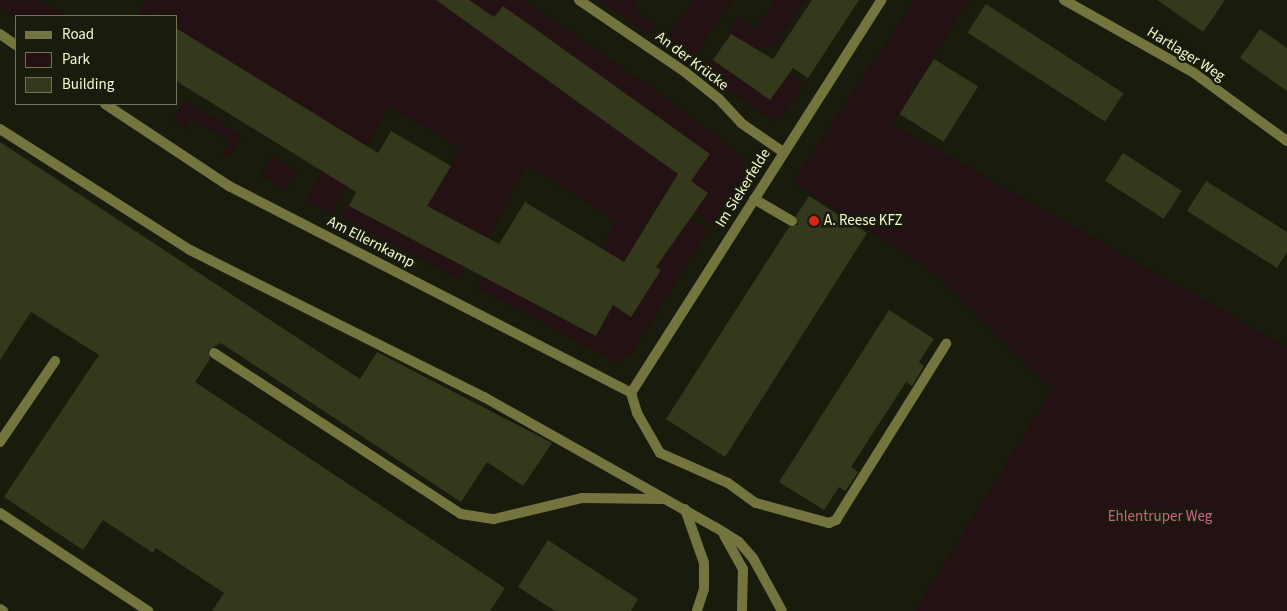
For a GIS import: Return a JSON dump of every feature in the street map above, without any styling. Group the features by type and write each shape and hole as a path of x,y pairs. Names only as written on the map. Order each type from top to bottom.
{"street":[{"name":"An der Krücke","path":"579,0 685,72 720,99 741,123 783,152"},
{"name":"Im Siekerfelde","path":"631,393 783,152 882,0"},
{"name":"Hartlager Weg","path":"1064,0 1194,73 1287,141"},
{"path":"0,34 15,44"},
{"name":"Am Ellernkamp","path":"107,105 229,186 631,393"},
{"path":"0,129 190,250 484,397 715,527 739,542 753,558 782,611"},
{"path":"754,199 792,221"},
{"path":"631,393 637,413 660,453 728,483 756,503 829,523 836,520 946,344"},
{"path":"214,352 461,514 494,520 582,498 669,500"},
{"path":"0,442 55,361"},
{"path":"685,509 704,563 704,589 698,611"},
{"path":"0,513 148,611"},
{"path":"715,527 736,551 743,569 742,611"}],"green space":[{"path":"0,0 38,0 68,15 15,15 15,17 0,7"},
{"path":"146,0 524,0 669,100 744,158 747,171 712,225 695,213 708,193 691,181 709,153 503,6 482,33 678,174 647,219 676,239 691,218 709,230 632,353 617,363 477,288 483,276 596,336 613,305 631,317 660,270 631,251 602,298 499,244 515,218 590,264 616,221 526,164 478,259 472,256 459,279 342,218 349,206 462,266 366,174 379,151 438,187 461,148 388,106 332,214 307,201 322,171 331,177 355,139 178,29 178,15 151,12 142,15 138,12"},
{"path":"600,0 638,0 633,8 656,25 650,35"},
{"path":"694,0 733,0 689,63 663,44"},
{"path":"775,0 805,0 775,45 753,49 731,34 729,30 738,16 755,29"},
{"name":"Ehlentruper Weg","path":"915,0 969,0 892,124 1287,347 1287,611 915,611 1052,390 935,273 793,182"},
{"path":"713,60 770,100 789,74 804,85 783,116 772,121 703,73"},
{"path":"184,100 238,133 241,137 229,157 223,153 230,141 191,118 185,129 172,121"},
{"path":"272,155 299,171 287,191 260,175"}],"building":[{"path":"436,0 469,0 494,17 503,6 710,154 691,181 708,193 656,267 661,270 631,317 613,305 596,336 349,206 356,192 178,82 178,29 378,153 391,131 451,166 427,206 499,244 525,202 624,262 678,174"},
{"path":"812,0 859,0 808,78 793,68 770,100 713,60 731,34 773,59"},
{"path":"1157,0 1225,0 1203,32"},
{"path":"986,4 1124,93 1105,122 967,33"},
{"path":"1260,29 1287,48 1287,91 1240,58"},
{"path":"934,59 978,87 944,142 900,114"},
{"path":"0,142 360,379 377,352 552,443 523,486 487,462 461,502 221,343 208,350 210,359 195,382 505,588 490,611 212,611 224,593 156,548 153,553 103,520 83,550 4,497 99,355 31,312 0,360"},
{"path":"1123,153 1182,191 1164,219 1105,181"},
{"path":"1206,181 1287,232 1287,252 1277,268 1187,211"},
{"path":"809,196 867,233 725,457 666,419 789,227 798,225 796,216"},
{"path":"889,310 934,339 919,362 924,366 912,386 906,382 851,467 858,472 855,477 845,491 839,487 824,510 779,482"},
{"path":"548,540 638,599 631,611 555,611 518,587"}],"place":[{"name":"A. Reese KFZ","path":"814,221"}]}
